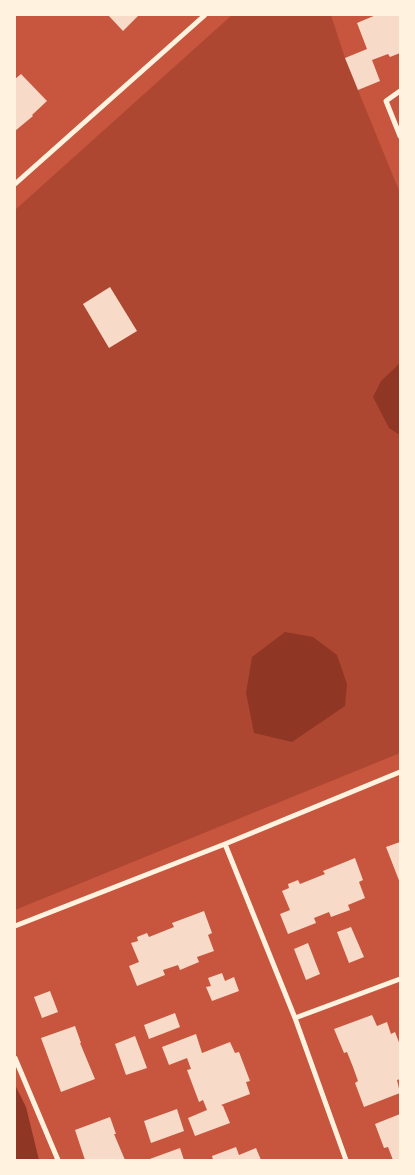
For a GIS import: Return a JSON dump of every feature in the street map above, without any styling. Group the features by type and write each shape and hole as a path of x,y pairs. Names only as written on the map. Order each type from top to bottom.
{"street":[{"path":"15,184 205,15"},
{"path":"400,91 386,101 400,136"},
{"path":"15,926 225,844 400,772"},
{"path":"225,844 295,1018 346,1160"},
{"path":"295,1018 400,979"},
{"path":"15,1058 58,1160"}],"shaded area":[{"path":"232,15 331,15 345,58 400,193 400,753 15,910 15,210"},
{"path":"400,363 400,435 389,428 373,397 381,381"},
{"path":"285,632 313,637 337,655 347,684 345,706 292,742 254,733 246,693 252,657"},
{"path":"15,1085 26,1107 39,1160 15,1160"}],"building":[{"path":"108,15 139,15 123,31"},
{"path":"376,15 400,15 400,53 390,57 388,54 372,60 380,81 358,90 345,58 367,49 357,23"},
{"path":"21,74 47,101 15,131 15,79"},
{"path":"110,287 137,331 109,348 83,304"},
{"path":"400,842 400,883 386,847"},
{"path":"355,858 363,880 359,882 365,898 348,905 350,910 331,917 329,912 314,918 316,923 288,934 280,914 290,910 282,891 289,888 288,884 298,880 300,884 325,874 323,871"},
{"path":"204,911 212,933 208,935 214,951 197,957 199,962 180,970 178,965 163,970 165,975 137,986 129,966 139,962 131,943 138,941 137,937 147,933 149,937 174,927 172,923"},
{"path":"351,927 364,957 349,963 337,932"},
{"path":"308,943 320,974 306,980 294,949"},
{"path":"222,973 225,981 234,977 239,991 212,1001 206,987 211,986 208,978"},
{"path":"50,991 58,1012 42,1018 34,997"},
{"path":"175,1013 180,1027 149,1039 144,1025"},
{"path":"372,1015 377,1026 387,1022 391,1034 395,1032 400,1045 400,1079 397,1080 400,1093 364,1107 355,1083 358,1081 353,1067 347,1052 344,1053 334,1029"},
{"path":"75,1026 95,1079 61,1092 41,1038"},
{"path":"196,1034 202,1053 230,1042 235,1053 239,1052 250,1081 246,1082 250,1094 221,1105 230,1123 195,1136 188,1118 207,1110 203,1100 199,1102 187,1070 191,1069 187,1058 169,1065 162,1047"},
{"path":"135,1036 147,1068 126,1075 115,1044"},
{"path":"177,1109 184,1131 151,1143 144,1121"},
{"path":"400,1114 400,1160 393,1160 388,1147 384,1148 375,1124"},
{"path":"110,1117 116,1134 114,1134 125,1160 85,1160 75,1130"},
{"path":"236,1147 239,1155 256,1148 261,1160 213,1160 212,1156"},
{"path":"180,1148 184,1160 147,1160"}]}
